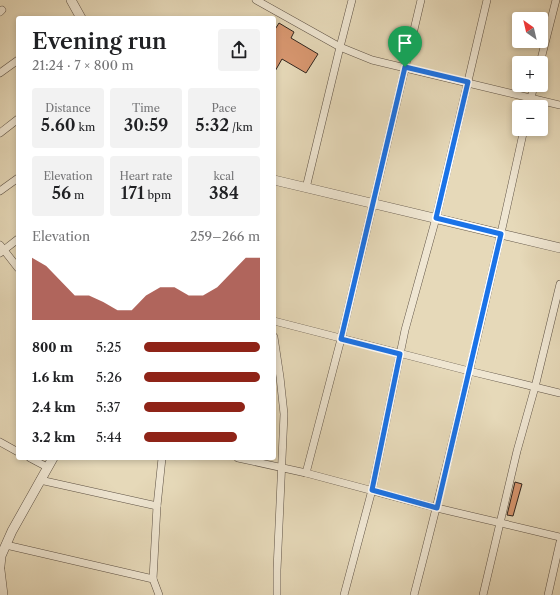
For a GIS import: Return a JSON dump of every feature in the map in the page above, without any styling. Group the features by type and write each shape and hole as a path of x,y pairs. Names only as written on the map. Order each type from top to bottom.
{"street":[{"path":"71,0 80,16"},
{"path":"256,0 340,47 372,60 560,105"},
{"path":"306,188 352,0"},
{"path":"306,473 341,339 421,0"},
{"path":"344,595 372,490 400,354 436,218 487,0"},
{"path":"542,56 556,0"},
{"path":"0,73 16,61"},
{"path":"531,98 532,92"},
{"path":"0,133 16,121"},
{"path":"414,595 437,508 522,136"},
{"path":"0,191 16,179"},
{"path":"276,180 560,248"},
{"path":"16,240 1,249 16,266"},
{"path":"483,595 517,451 535,387 560,284"},
{"path":"276,322 400,354 560,393"},
{"path":"276,350 284,414 277,595"},
{"path":"0,443 16,451"},
{"path":"34,460 47,467"},
{"path":"0,566 1,555 12,530 52,460"},
{"path":"159,595 153,579 157,506 162,460"},
{"path":"247,460 306,473 437,508 560,537"},
{"path":"40,480 157,506"},
{"path":"548,595 560,542"},
{"path":"6,545 153,579"},
{"path":"0,570 3,595"}],"building":[{"path":"279,23 294,32 291,38 318,54 306,73 282,59 276,70 276,28"},
{"path":"515,482 522,484 513,516 507,515"}],"route":[{"path":"405,67 468,82 436,218 501,234 437,508 372,490 400,354 341,339 405,67"}]}
